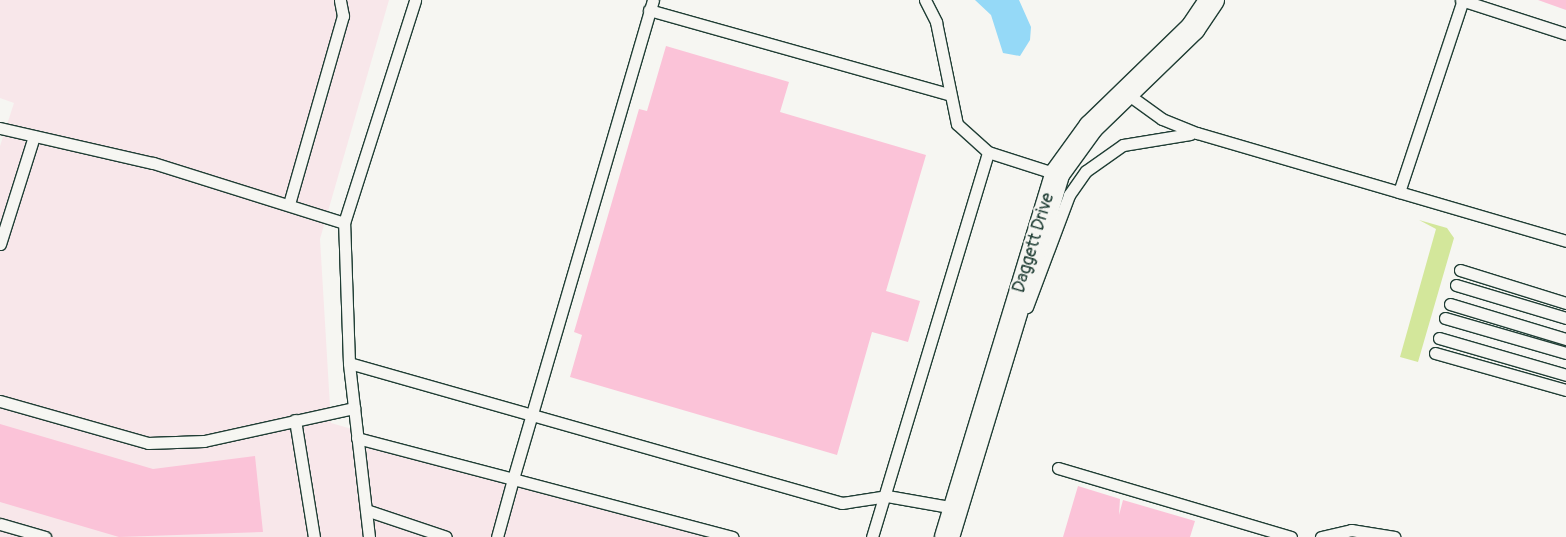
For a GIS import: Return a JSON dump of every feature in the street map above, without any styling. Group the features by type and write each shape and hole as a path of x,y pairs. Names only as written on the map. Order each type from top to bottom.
{"street":[{"name":"Daggett Drive","path":"947,537 1056,174 1074,146 1193,28 1212,0"}],"lane":[{"path":"290,204 343,16 340,0"},
{"path":"370,537 349,363 344,223 415,0"},
{"path":"926,0 936,22 948,94 957,124 988,152 1056,174"},
{"path":"1399,192 1462,0 1566,34"},
{"path":"497,537 651,5 948,94"},
{"path":"1126,93 1170,124 1566,241"},
{"path":"0,128 153,163 290,204 344,223"},
{"path":"990,393 1038,284 1076,182 1096,161 1123,145 1197,133"},
{"path":"0,244 34,136"},
{"path":"872,537 887,496 988,152"},
{"path":"1460,270 1566,303"},
{"path":"1456,285 1566,318"},
{"path":"1450,304 1566,339"},
{"path":"1445,318 1566,353"},
{"path":"1439,338 1566,375"},
{"path":"1435,352 1566,390"},
{"path":"349,363 842,503 887,496 955,508"},
{"path":"0,401 148,443 204,441 354,408"},
{"path":"295,420 314,537"},
{"path":"357,438 732,537"},
{"path":"1058,468 1291,537"},
{"path":"366,510 446,537"},
{"path":"0,524 45,537"},
{"path":"1321,537 1358,530 1394,537"}],"shaded area":[{"path":"0,0 389,0 320,239 331,423 727,537 0,537 0,146 14,103 0,98"}],"green space":[{"path":"1419,220 1447,228 1454,238 1418,362 1400,357 1436,229"}],"water":[{"path":"975,0 1019,0 1031,27 1030,40 1020,56 1003,53 991,15"}],"building":[{"path":"1538,0 1566,0 1566,10"},
{"path":"666,46 789,82 780,112 926,155 886,291 920,301 908,342 872,332 837,455 570,377 582,335 574,332 639,109 647,111"},
{"path":"0,424 153,469 255,456 263,532 119,537 0,502"},
{"path":"1078,486 1120,499 1119,515 1123,500 1195,521 1190,537 1063,537"}]}
